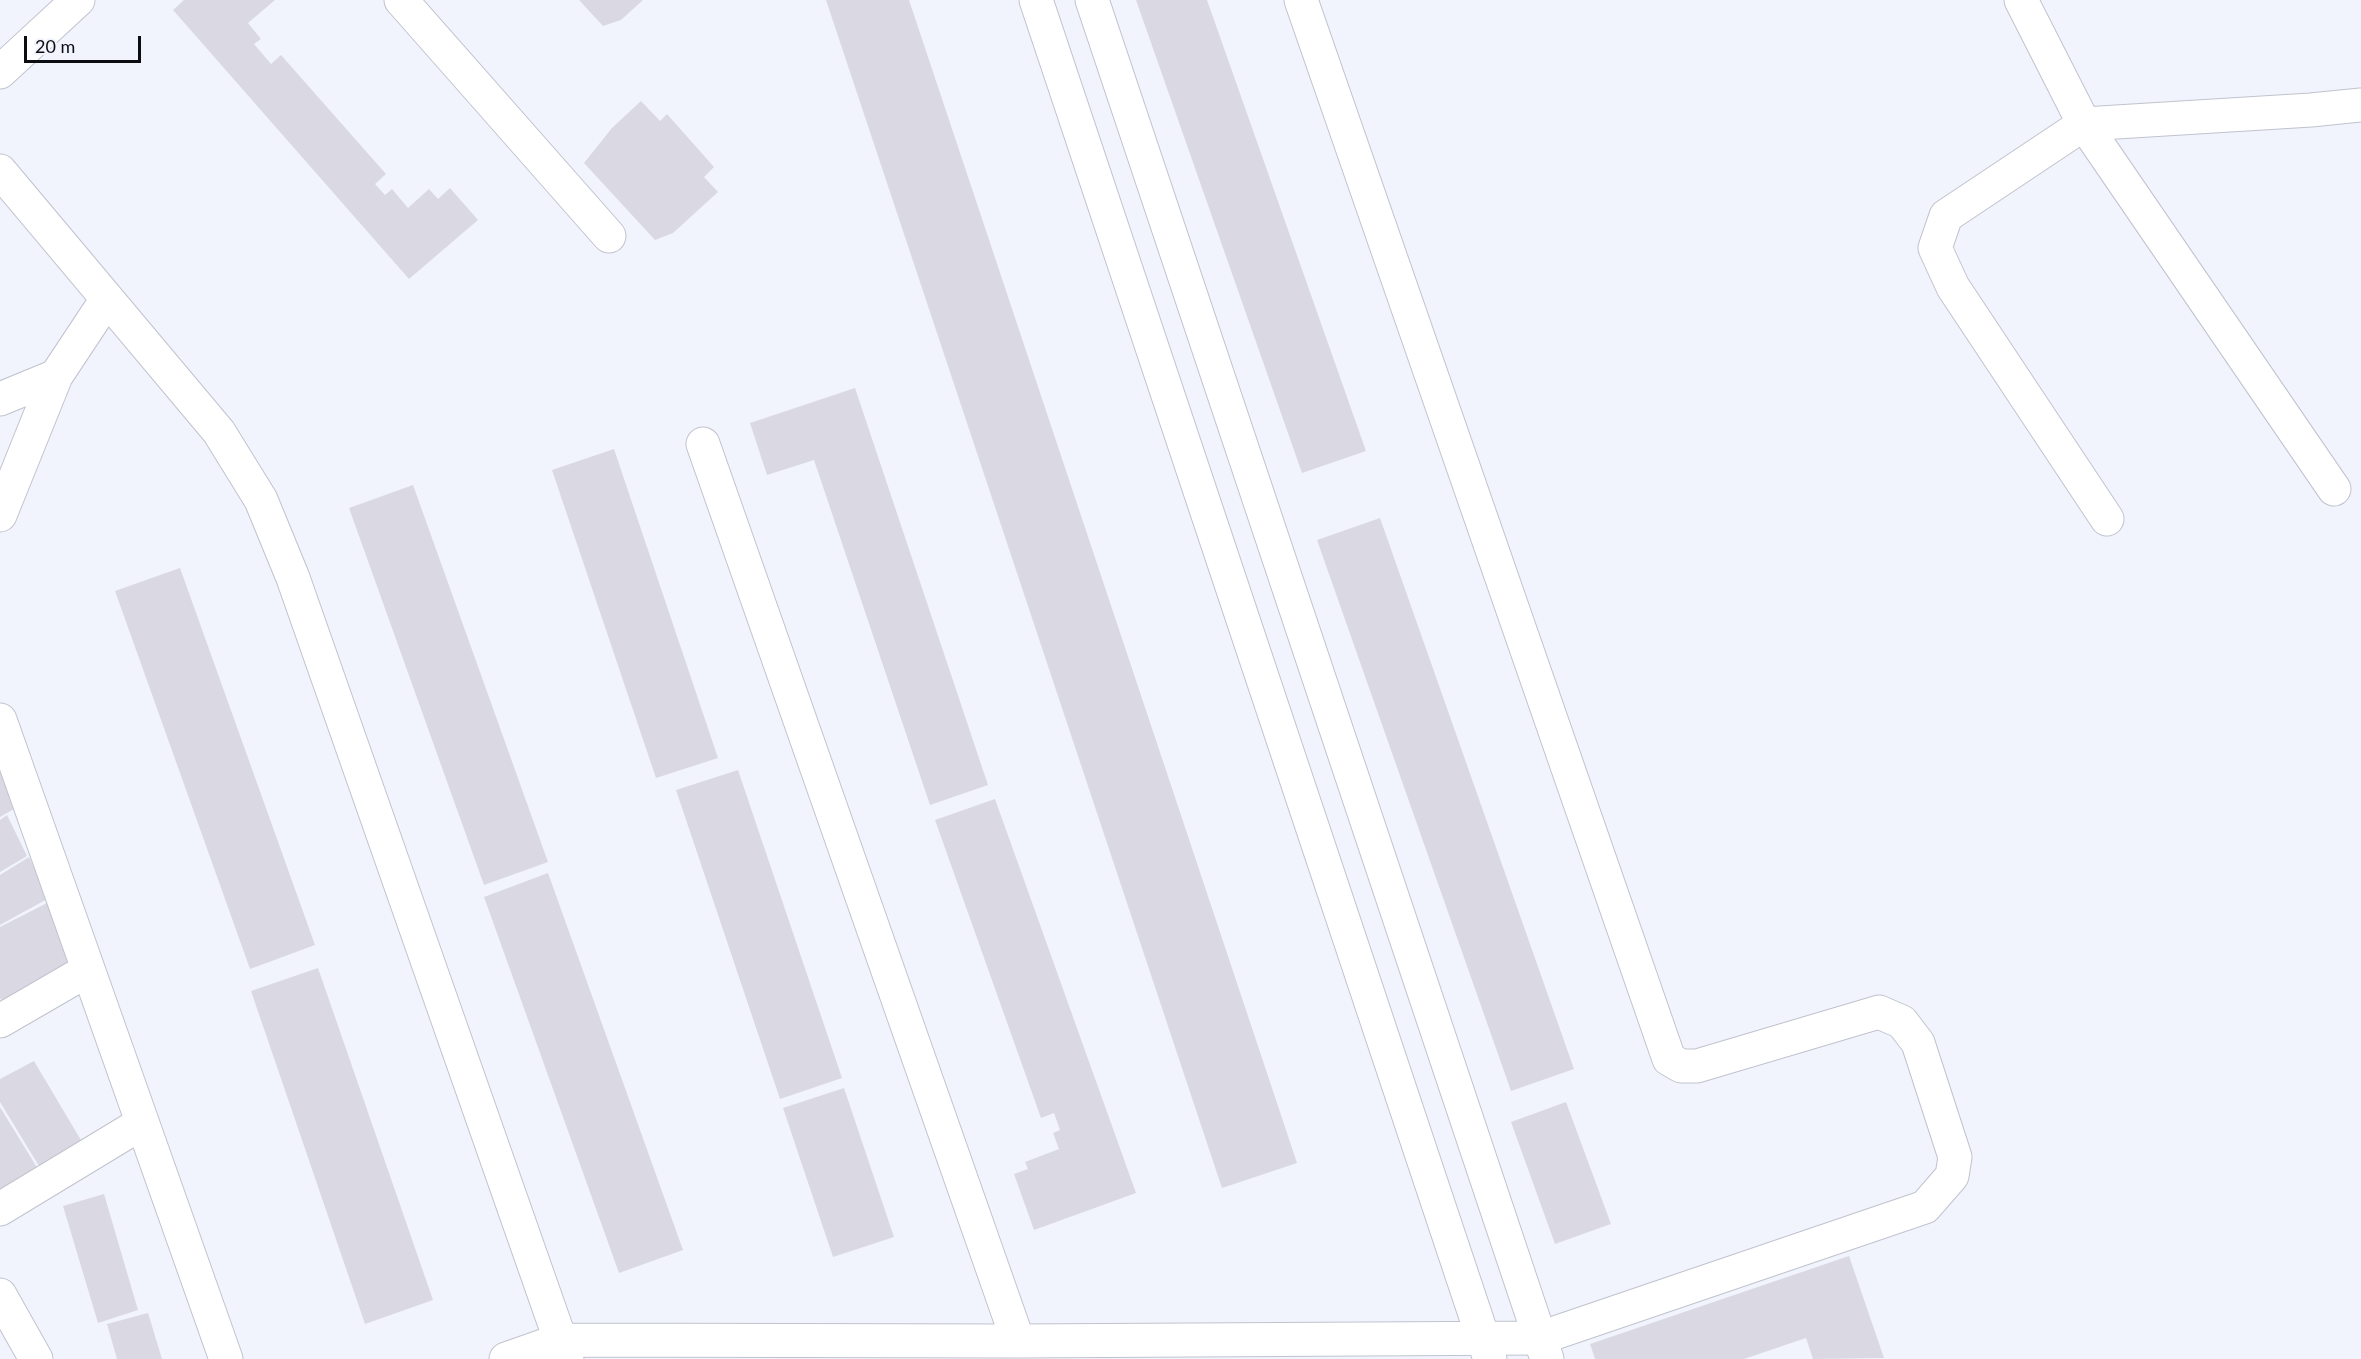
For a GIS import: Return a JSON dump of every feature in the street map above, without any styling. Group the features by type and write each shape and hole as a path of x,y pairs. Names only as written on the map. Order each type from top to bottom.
{"street":[{"path":"0,72 78,0"},
{"path":"401,0 609,236"},
{"path":"1036,0 1487,1349"},
{"path":"1092,0 1544,1348"},
{"path":"506,1359 564,1349 1018,1341 1544,1348 1925,1206 1952,1176 1955,1157 1918,1042 1902,1022 1879,1012 1696,1066 1681,1066 1669,1059 1301,0"},
{"path":"2021,0 2084,124 2334,489"},
{"path":"2107,519 1953,287 1935,248 1946,216 2084,124 2361,105"},
{"path":"0,171 219,432 261,500 297,590 564,1349"},
{"path":"0,515 56,376 107,299"},
{"path":"0,399 56,376"},
{"path":"703,444 1018,1341"},
{"path":"0,720 226,1359"},
{"path":"0,1021 88,970"},
{"path":"0,1209 142,1124"},
{"path":"0,1295 36,1359"}],"building":[{"path":"184,0 275,0 248,23 261,39 254,44 271,64 281,55 386,174 375,184 385,195 392,189 408,208 429,189 438,199 450,188 478,220 409,279 173,10"},
{"path":"579,0 643,0 621,20 603,26"},
{"path":"826,0 909,0 1297,1163 1222,1188"},
{"path":"1136,0 1207,0 1366,451 1302,473"},
{"path":"641,101 660,121 667,114 714,167 704,177 718,192 673,233 655,240 584,163 612,128"},
{"path":"855,388 988,785 930,805 814,460 767,475 750,423"},
{"path":"614,449 718,758 656,778 552,470"},
{"path":"413,485 548,862 484,885 349,508"},
{"path":"1380,518 1574,1069 1511,1091 1317,540"},
{"path":"180,568 315,945 250,969 115,591"},
{"path":"0,768 19,806 0,817"},
{"path":"738,770 842,1078 780,1099 676,790"},
{"path":"995,799 1136,1193 1034,1230 1014,1174 1028,1169 1025,1162 1059,1149 1053,1133 1060,1130 1054,1113 1041,1118 935,820"},
{"path":"7,815 27,856 0,872 0,820"},
{"path":"29,857 49,898 0,925 0,875"},
{"path":"548,873 683,1250 619,1273 484,897"},
{"path":"47,903 78,970 9,1012 0,998 0,927"},
{"path":"318,968 433,1300 365,1324 251,991"},
{"path":"34,1061 88,1152 45,1176 0,1102 0,1079"},
{"path":"844,1088 894,1237 833,1257 783,1108"},
{"path":"1566,1102 1611,1224 1555,1244 1511,1122"},
{"path":"0,1107 44,1179 0,1203"},
{"path":"104,1194 138,1310 98,1323 63,1206"},
{"path":"1849,1256 1884,1358 1813,1359 1806,1338 1744,1359 1595,1359 1590,1344"},
{"path":"148,1313 162,1359 117,1359 107,1324"}]}
